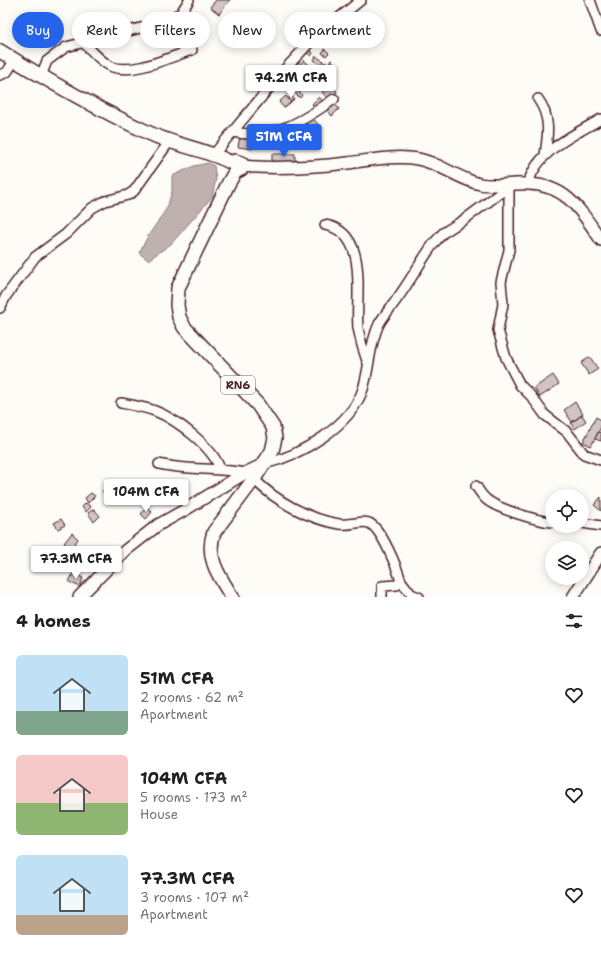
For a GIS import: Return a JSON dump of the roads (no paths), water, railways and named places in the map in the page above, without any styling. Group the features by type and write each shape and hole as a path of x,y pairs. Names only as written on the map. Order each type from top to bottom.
{"highway":[{"path":"0,51 44,78 150,134 169,142 214,154 236,167"},
{"name":"RN6","path":"232,597 213,566 211,544 214,532 250,476 264,464 272,451 275,438 273,427 268,418 189,334 179,317 177,305 178,288 236,167"}],"main road":[{"path":"236,167 261,168 322,166 406,158 419,159 475,182 510,186 528,184 549,186 561,192 572,201 601,240"},
{"path":"79,597 142,536 183,511 250,476"},
{"path":"573,597 601,553"}],"street":[{"path":"132,30 160,23 182,13 189,0"},
{"path":"214,154 314,38 360,0"},
{"path":"590,0 601,31"},
{"path":"44,78 43,71 47,61 66,47 72,45"},
{"path":"89,48 104,62 120,68 140,66 192,50"},
{"path":"0,75 7,72 15,60"},
{"path":"232,132 252,135 278,131 316,112 334,99"},
{"path":"538,99 543,105 548,122 545,155"},
{"path":"528,184 531,172 545,155 601,119"},
{"path":"0,308 6,296 35,257 66,234 92,208 105,201 128,195 134,191 169,142"},
{"path":"264,464 283,459 306,448 340,423 360,395 372,342 380,323 438,237 510,186"},
{"path":"510,186 509,250 501,282 503,304 498,330 506,358 520,385 531,396 545,415 566,432 584,454 601,460"},
{"path":"325,225 333,226 342,231 350,242 359,278 358,328 368,362"},
{"path":"122,403 153,411 172,420 191,434 215,457 220,469"},
{"path":"159,464 188,469 220,469 250,476 268,493 293,508 339,524 368,522 374,526 384,542 398,571 401,581 411,594 419,597"},
{"path":"476,486 481,494 495,505 545,521"},
{"path":"589,524 601,526"},
{"path":"382,597 382,586 396,585 401,581"}]}
